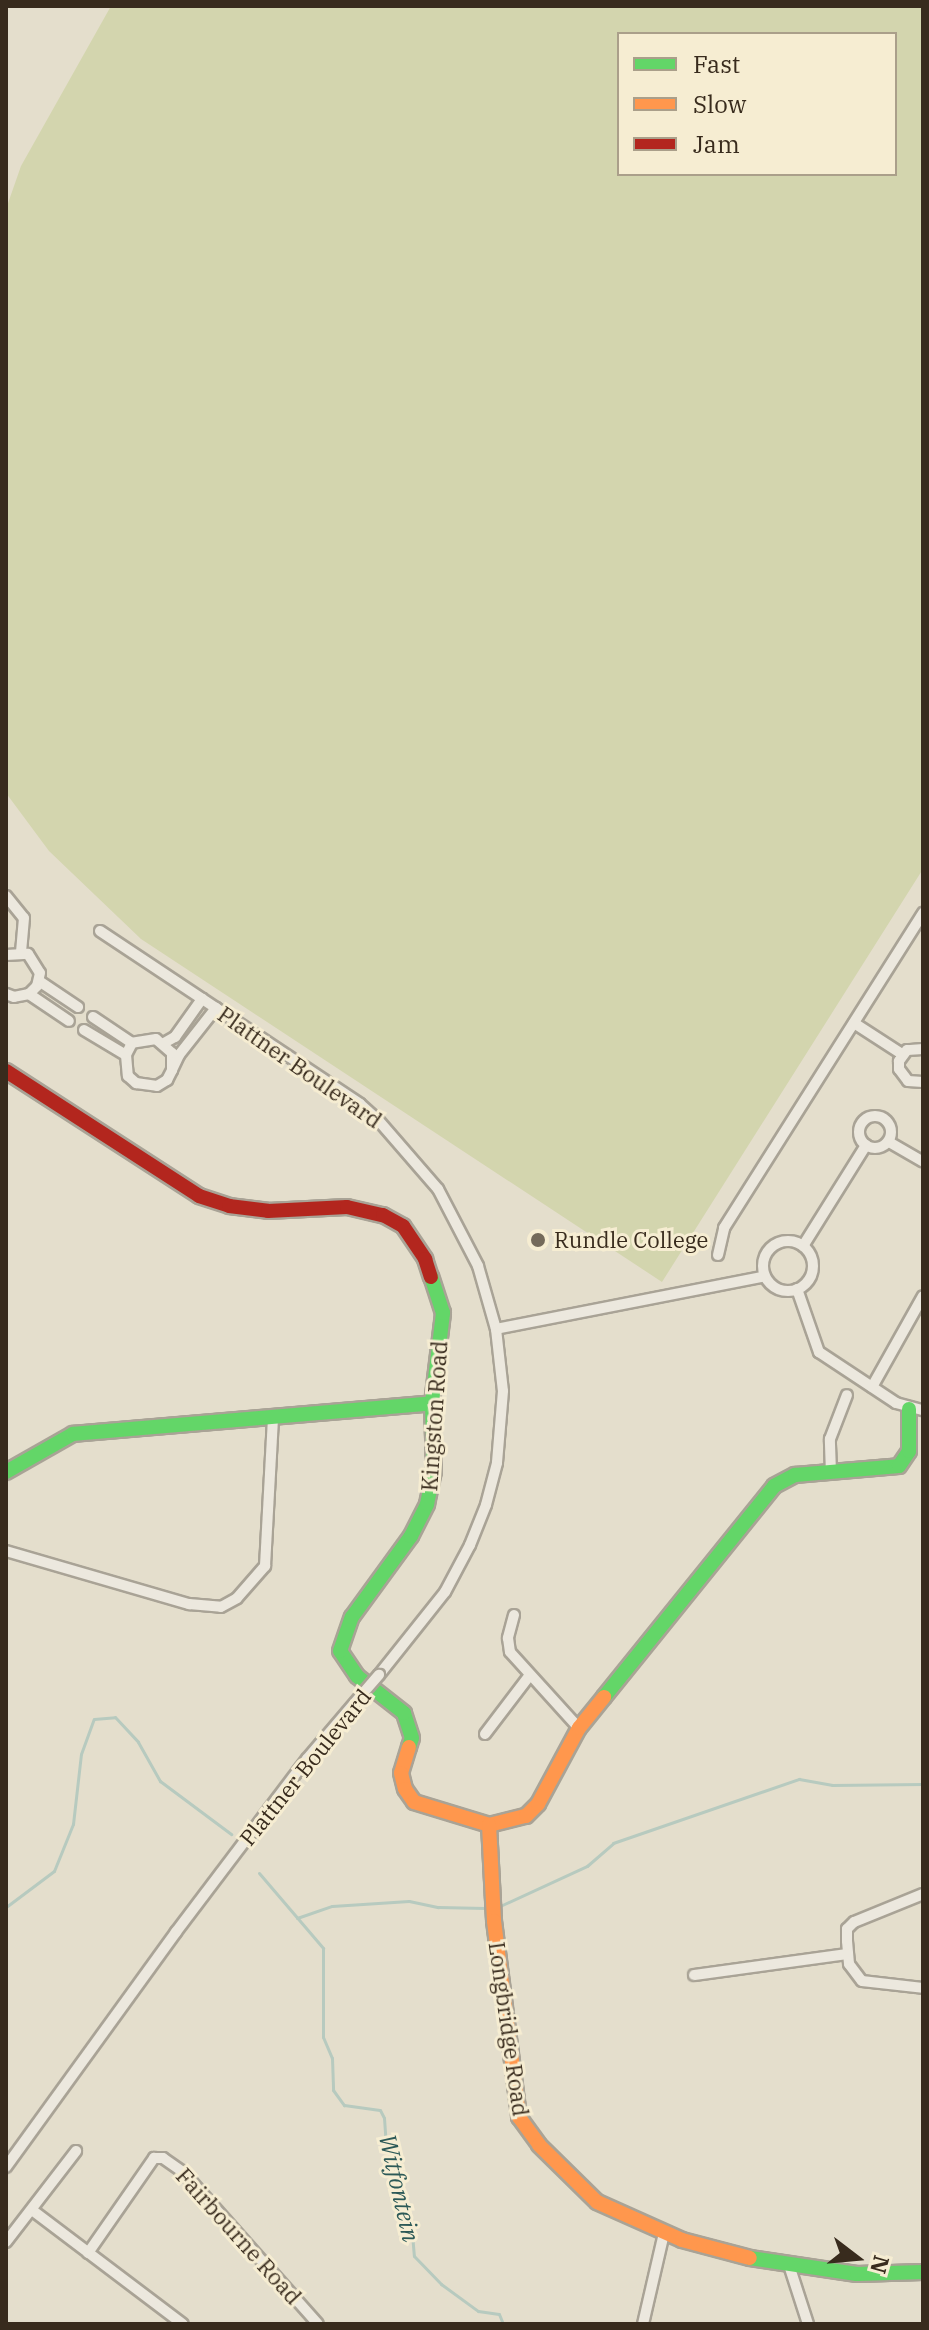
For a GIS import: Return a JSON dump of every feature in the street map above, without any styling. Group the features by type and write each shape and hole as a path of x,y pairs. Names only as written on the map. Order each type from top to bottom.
{"street":[{"path":"6,896 24,918 21,953"},
{"path":"718,1255 724,1228 923,913"},
{"name":"Plattner Boulevard","path":"6,2167 307,1759 445,1592 486,1505 502,1427 496,1329 481,1276 462,1229 438,1189 400,1142 360,1104 100,931"},
{"path":"6,955 21,953 38,965 39,981 29,994 14,997 6,994"},
{"path":"39,981 78,1007"},
{"path":"29,994 69,1021"},
{"path":"51,1009 61,995"},
{"path":"164,1043 175,1037 202,999"},
{"path":"172,1070 172,1053 164,1043 148,1038 132,1043 126,1055 128,1076 146,1087 167,1080 172,1070 179,1055 216,1008"},
{"path":"93,1017 132,1043"},
{"path":"854,1023 902,1054"},
{"path":"99,1041 107,1027"},
{"path":"84,1030 126,1055"},
{"path":"923,1049 914,1047 902,1054 899,1061 902,1076 915,1084 923,1082"},
{"name":"Kingston Road","path":"6,1071 199,1196 229,1206 268,1211 347,1207 383,1215 403,1226 425,1259 436,1283 443,1313 432,1403 434,1472 427,1504 411,1536 352,1617 340,1651 347,1667 388,1697 410,1726 412,1738 401,1773 405,1789 414,1802 489,1825"},
{"path":"873,1116 888,1122 892,1132 889,1142 880,1148 866,1145 859,1131 864,1121 873,1116"},
{"path":"889,1142 923,1162"},
{"path":"803,1246 866,1145"},
{"path":"788,1240 803,1246 812,1258 812,1273 797,1289 775,1287 765,1276 764,1259 772,1246 788,1240"},
{"path":"496,1329 765,1276"},
{"path":"489,1825 517,1820 532,1810 579,1728 774,1486 795,1475 899,1466 909,1451 916,1410 872,1387 819,1352 797,1289"},
{"path":"872,1387 886,1369 921,1303"},
{"path":"831,1473 830,1439 847,1395"},
{"path":"6,1472 73,1434 432,1403"},
{"path":"6,1551 189,1604 221,1607 237,1598 265,1566 273,1419"},
{"path":"514,1615 508,1638 510,1652 579,1728"},
{"path":"485,1734 530,1675"},
{"name":"Longbridge Road","path":"489,1825 494,1921 519,2117 525,2130 597,2202 664,2233 727,2254 789,2265 857,2274 923,2272"},
{"path":"923,1894 854,1922 847,1929 852,1970 862,1981 923,1988"},
{"path":"694,1975 848,1954"},
{"path":"6,2242 76,2151"},
{"name":"Fairbourne Road","path":"88,2253 154,2158 170,2161 318,2324"},
{"path":"32,2210 183,2324"},
{"path":"643,2324 664,2233"},
{"path":"789,2265 808,2324"}],"green space":[{"path":"111,6 923,6 923,869 662,1282 141,939 49,851 6,793 6,209 21,166"}],"waterway":[{"name":"Witfontein","path":"6,1907 54,1871 73,1824 81,1754 94,1719 115,1717 138,1742 160,1781 231,1834"},
{"path":"500,1906 587,1866 613,1843 799,1779 832,1785 923,1784"},
{"name":"Witfontein","path":"259,1873 323,1948 323,2037 332,2058 333,2090 344,2105 380,2110 384,2118 386,2148 400,2181 400,2203 412,2234 414,2256 441,2284 478,2311 499,2314 503,2324"},
{"path":"297,1918 332,1906 409,1901 438,1907 485,1908"}],"traffic: fast":[{"path":"409,1747 412,1738 404,1713 357,1676 340,1651 352,1617 411,1536 427,1504 434,1472 432,1403 443,1313 431,1277"},
{"path":"6,1472 73,1434 432,1403"},
{"path":"604,1697 774,1486 795,1475 899,1466 909,1451 909,1409"},
{"path":"750,2258 857,2274 923,2272"}],"traffic: slow":[{"path":"409,1747 401,1773 405,1789 414,1802 489,1825 526,1816 538,1804 579,1728 604,1697"},
{"path":"489,1825 494,1921 519,2117 539,2145 597,2202 682,2240 750,2258"}],"traffic: jam":[{"path":"6,1071 199,1196 229,1206 268,1211 347,1207 383,1215 403,1226 425,1259 431,1277"}],"place":[{"name":"Rundle College","path":"538,1240"}]}
